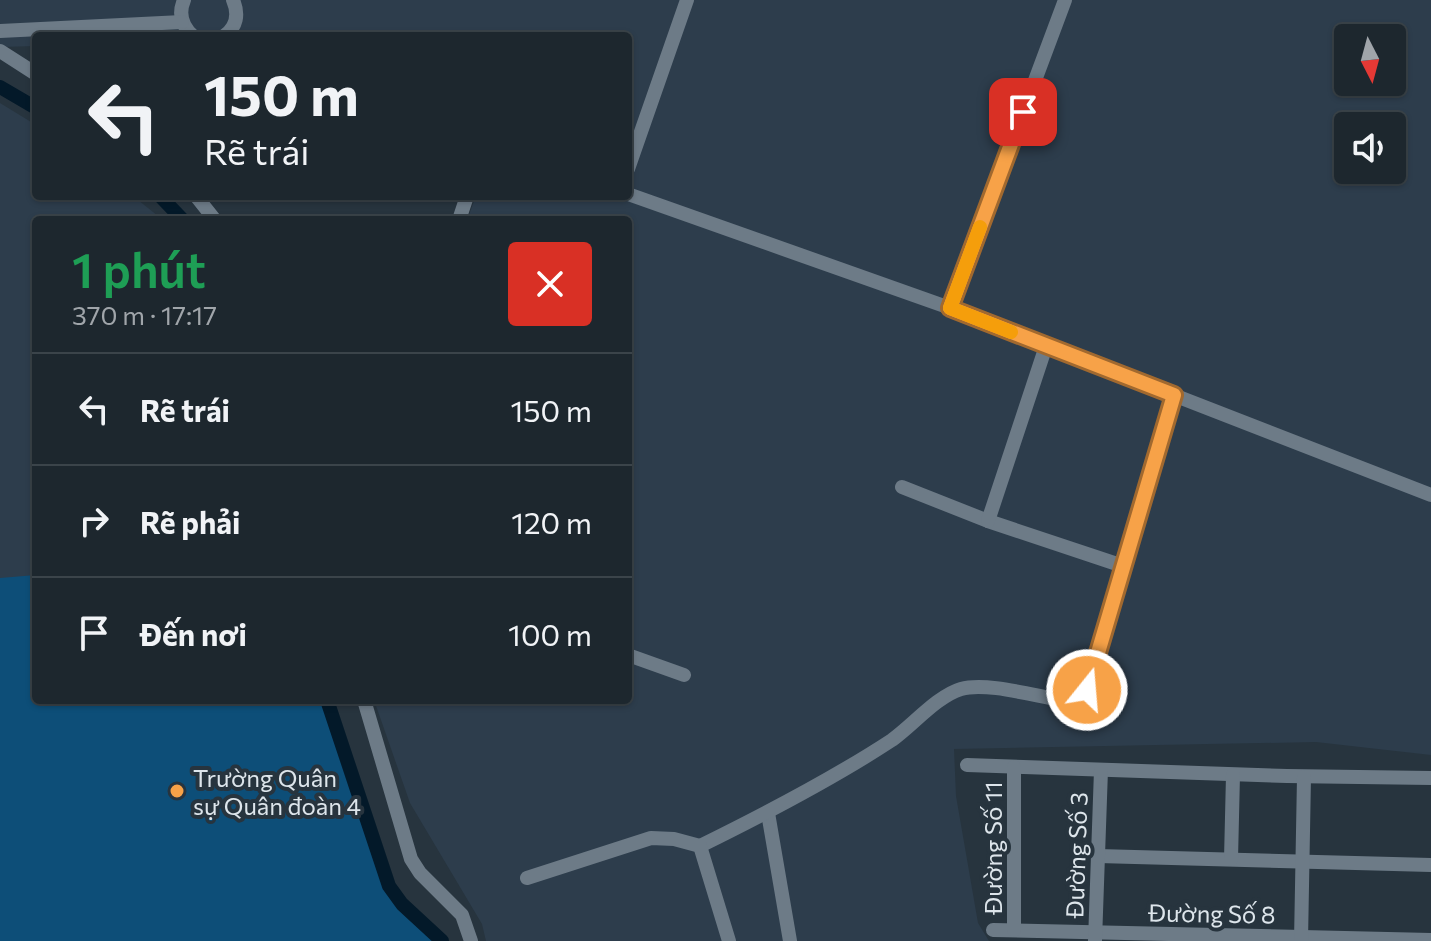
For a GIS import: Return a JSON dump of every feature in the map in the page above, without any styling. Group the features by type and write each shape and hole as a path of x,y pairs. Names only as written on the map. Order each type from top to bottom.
{"street":[{"path":"184,0 181,6 182,22 190,32"},
{"path":"632,158 687,0"},
{"path":"950,308 1065,0"},
{"path":"230,32 237,4"},
{"path":"0,31 182,22"},
{"path":"0,51 32,71"},
{"path":"632,195 950,308 1431,495"},
{"path":"199,200 212,216"},
{"path":"988,521 1046,346"},
{"path":"527,878 651,838 674,839 700,846 768,813 893,739 947,696 961,689 1008,691 1075,702 1083,699 1174,395"},
{"path":"902,487 988,521 1123,566"},
{"path":"632,656 684,675"},
{"path":"365,704 411,859 420,873 462,915 471,941"},
{"path":"967,765 1304,777 1431,778"},
{"name":"Đường Số 11","path":"1014,767 1014,930"},
{"name":"Đường Số 3","path":"1095,936 1101,770"},
{"path":"1231,859 1233,775"},
{"path":"1301,939 1304,777"},
{"path":"768,813 790,941"},
{"path":"700,846 729,941"},
{"path":"1098,856 1431,865"},
{"name":"Đường Số 8","path":"993,930 1095,936 1431,940"}],"shaded area":[{"path":"0,0 1431,0 1431,755 1316,742 954,749 956,796 978,923 989,941 486,941 482,924 410,803 375,704 632,704 632,216 468,216 474,200 632,200 632,32 32,32 32,46 0,47"},
{"name":"Trường Quân sự Quân đoàn 4","path":"0,103 32,123 32,200 138,200 158,216 32,216 32,704 326,704 386,890 403,914 433,941 0,941"},
{"name":"Trường Quân sự Quân đoàn 4","path":"32,575 32,704 326,704 386,890 403,914 433,941 0,941 0,578"}],"waterway":[{"path":"0,87 32,106"},
{"path":"164,200 179,216"},
{"path":"328,704 389,886 402,904 442,941"}],"slow traffic":[{"path":"980,227 950,308 1011,332"}],"place":[{"name":"Trường Quân sự Quân đoàn 4","path":"177,791"}],"route":[{"path":"1023,112 950,308 1174,395 1087,690"}]}
